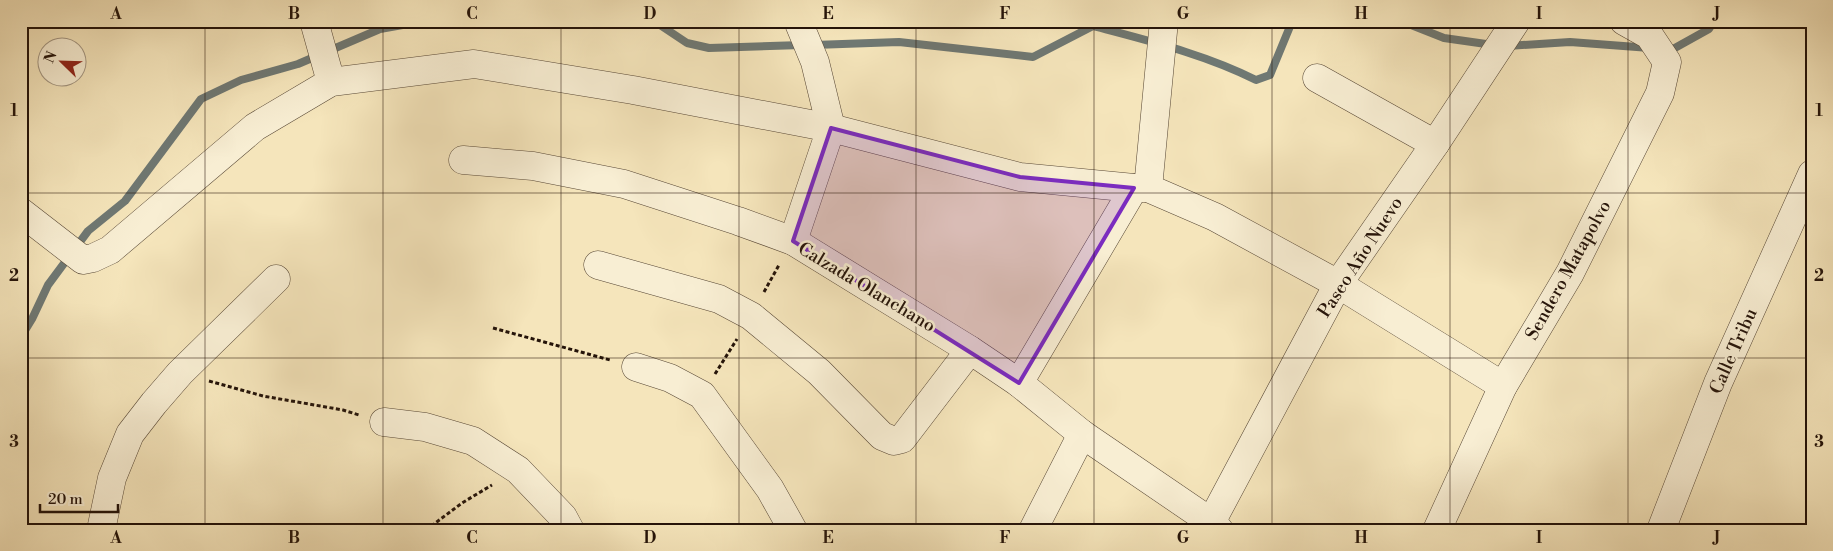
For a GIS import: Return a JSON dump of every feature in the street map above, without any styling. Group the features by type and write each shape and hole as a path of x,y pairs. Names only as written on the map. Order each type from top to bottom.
{"street":[{"name":"Sendero Matapolvo","path":"1437,530 1503,386 1575,265 1660,93 1667,62 1650,35 1624,21"},
{"path":"1019,383 1141,188 1161,61 1164,22"},
{"path":"793,241 831,128 815,62 799,23"},
{"name":"Paseo Año Nuevo","path":"1212,527 1338,284 1436,144 1515,24"},
{"path":"21,212 83,260 93,258 110,250 255,128 323,54 474,64 633,90 831,128 1020,177 1141,188 1216,217 1338,284 1503,386"},
{"path":"1317,78 1436,144"},
{"name":"Calzada Olanchano","path":"463,160 533,166 624,184 793,241 970,350 1019,383 1082,434 1212,527"},
{"name":"Calle Tribu","path":"1661,530 1718,383 1812,174"},
{"path":"598,265 719,300 751,316 819,372 882,436 894,441 902,439 970,350"},
{"path":"101,530 112,478 130,434 180,373 276,279"},
{"path":"636,367 670,378 702,396 770,490 794,530"},
{"path":"384,422 425,427 473,441 518,470 563,517 570,530"},
{"path":"1033,530 1082,434"}],"path":[{"path":"493,328 636,367"},
{"path":"180,373 263,396 343,410 384,422"},
{"path":"426,530 462,503 518,470"}],"highlighted area":[{"path":"831,128 1020,177 1134,188 1019,383 793,241"}],"waterway":[{"path":"21,337 48,285 88,231 125,201 201,99 241,80 298,64 380,29 425,21"},
{"path":"654,21 687,43 709,48 802,45"},
{"path":"814,45 899,42 1033,57 1093,26 1196,55 1256,80 1270,75 1291,24 1294,21"},
{"path":"1401,21 1444,38 1493,45"},
{"path":"1666,49 1673,49 1709,29 1714,21"},
{"path":"1507,46 1570,42 1650,48"}]}
